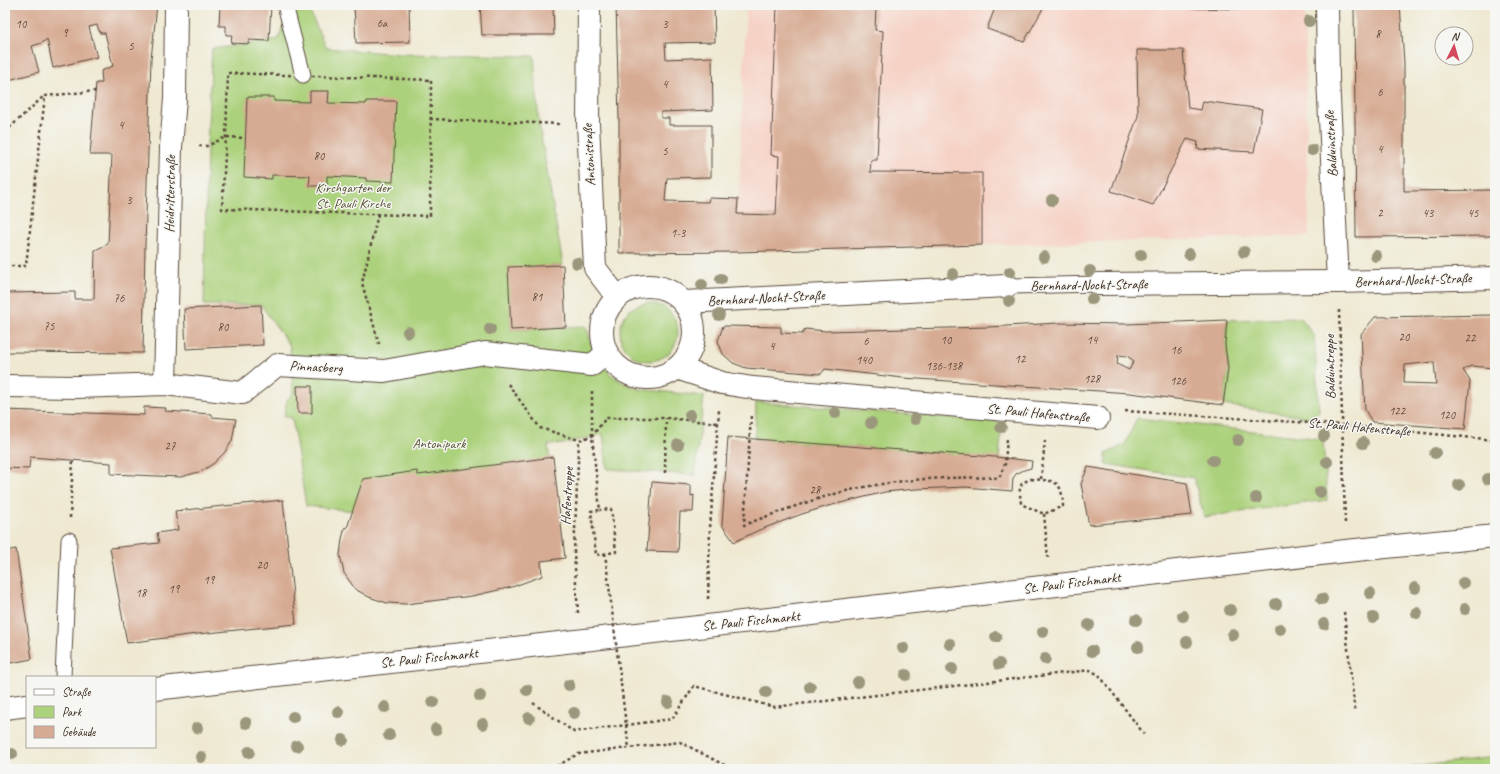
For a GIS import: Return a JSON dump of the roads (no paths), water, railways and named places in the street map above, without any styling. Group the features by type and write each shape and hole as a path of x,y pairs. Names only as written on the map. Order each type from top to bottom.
{"street":[{"name":"Heidritterstraße","path":"165,384 176,5"},
{"name":"Antonistraße","path":"589,5 588,123 595,268 616,298"},
{"name":"Balduinstraße","path":"1327,5 1328,78 1338,282"},
{"name":"Bernhard-Nocht-Straße","path":"1098,284 1338,282 1495,278"},
{"path":"644,285 659,286 673,292 684,302 692,315 695,329 693,344 687,357 677,368 666,376 652,378 638,377 625,372 614,364 599,359 602,339 602,324 607,309 616,298 629,289 644,285"},
{"name":"Bernhard-Nocht-Straße","path":"684,302 1007,286"},
{"name":"Pinnasberg","path":"5,386 77,387 165,384 242,393 277,365 384,371 485,353 599,359"},
{"name":"St. Pauli Hafenstraße","path":"677,368 722,383 752,388 1098,418"},
{"name":"St. Pauli Fischmarkt","path":"156,689 580,641 1346,551 1495,536"},
{"path":"5,708 26,705"}],"lane":[{"path":"285,5 303,75"},
{"name":"Bernhard-Nocht-Straße","path":"1007,286 1098,284"},
{"path":"63,676 69,540"}],"park label":[{"name":"Kirchgarten der St. Pauli Kirche","path":"353,196"},
{"name":"Antonipark","path":"439,443"}]}
